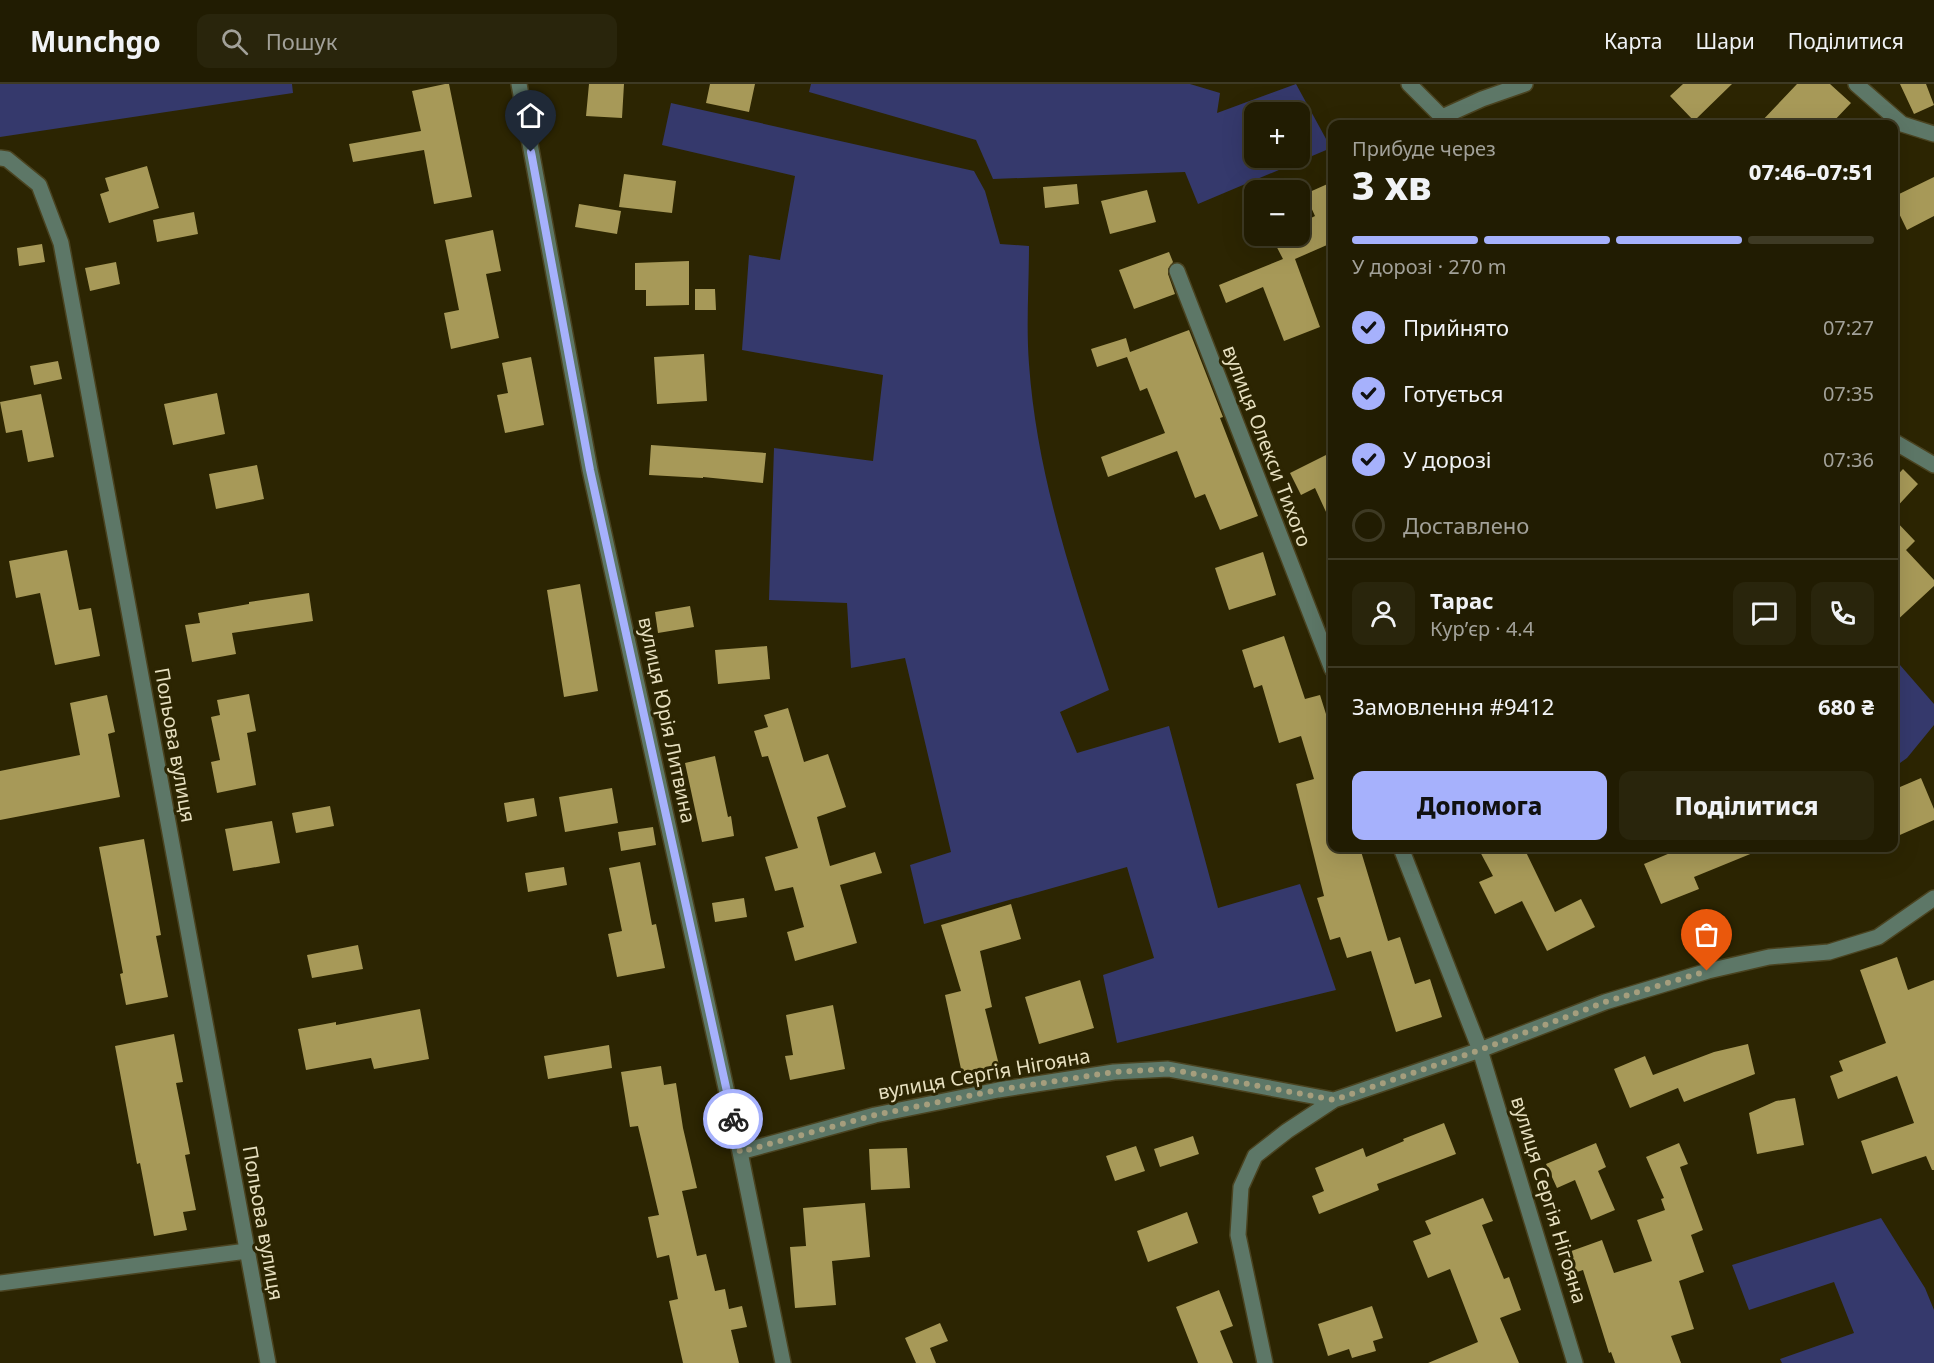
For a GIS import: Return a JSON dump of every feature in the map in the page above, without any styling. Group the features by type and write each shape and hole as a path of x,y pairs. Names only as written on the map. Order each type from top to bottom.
{"street":[{"name":"вулиця Юрія Литвина","path":"519,84 590,470 740,1152 783,1363"},
{"path":"1409,84 1445,120"},
{"path":"1448,120 1482,99 1525,84"},
{"path":"1856,84 1897,120"},
{"path":"1898,121 1902,124 1934,134"},
{"name":"Польова вулиця","path":"0,158 8,159 39,185 61,243 267,1363"},
{"name":"вулиця Олекси Тихого","path":"1177,271 1328,659"},
{"path":"1898,444 1934,465"},
{"path":"1403,852 1480,1050"},
{"name":"вулиця Сергія Нігояна","path":"740,1152 875,1115 998,1090 1114,1072 1168,1069 1334,1100 1480,1050 1605,1002 1707,971 1769,957 1829,952 1878,938 1934,898"},
{"name":"вулиця Сергія Нігояна","path":"1480,1050 1575,1363"},
{"path":"1265,1363 1238,1234 1241,1187 1255,1156 1287,1131 1334,1100"},
{"path":"0,1283 247,1251"}],"shaded area":[{"path":"0,84 292,84 293,93 0,137"},
{"path":"811,84 1190,84 1220,93 1217,113 1244,103 1244,168 1284,168 1255,180 1244,180 1244,185 1198,204 1185,172 993,179 976,140 809,92"},
{"path":"1296,84 1306,102 1247,102"},
{"path":"671,103 974,171 985,191 1000,244 1029,246 1028,349 1033,406 1040,448 1070,570 1109,690 1060,712 1077,753 1169,726 1218,908 1300,884 1336,990 1117,1043 1103,975 1154,958 1127,867 924,924 910,865 951,852 905,658 851,668 847,603 769,600 774,448 873,461 883,375 742,350 749,255 780,260 795,176 662,145"},
{"path":"1310,110 1328,143 1328,149 1310,157"},
{"path":"1898,663 1934,704 1934,725 1907,758 1898,764"},
{"path":"1881,1218 1925,1288 1934,1310 1934,1363 1782,1363 1780,1359 1854,1333 1834,1282 1749,1310 1732,1265"}],"building":[{"path":"449,84 472,197 434,204 424,150 353,162 349,144 421,131 412,91"},
{"path":"589,84 624,84 622,118 586,116"},
{"path":"710,84 755,84 749,112 706,103"},
{"path":"1683,84 1732,84 1695,120 1670,96"},
{"path":"1797,84 1830,84 1851,103 1835,120 1763,120"},
{"path":"1900,84 1926,84 1934,105 1914,114"},
{"path":"147,166 159,208 109,223 100,194 109,191 105,178"},
{"path":"624,174 676,181 672,213 619,207"},
{"path":"1934,177 1934,216 1907,230 1898,211 1898,195"},
{"path":"1077,184 1079,204 1045,208 1043,187"},
{"path":"1328,184 1328,247 1327,245 1295,259 1320,327 1284,341 1263,287 1226,303 1219,285 1283,259 1276,246 1310,246 1310,218 1315,216 1310,205 1310,192"},
{"path":"1147,190 1156,222 1110,234 1101,201"},
{"path":"579,204 621,211 617,234 575,227"},
{"path":"194,212 198,234 157,242 153,220"},
{"path":"493,230 501,271 486,274 499,338 451,349 444,313 459,310 445,240"},
{"path":"42,244 45,262 19,266 17,248"},
{"path":"1169,252 1173,262 1168,269 1168,274 1175,294 1134,309 1119,270"},
{"path":"689,261 689,305 646,306 646,290 635,290 635,263"},
{"path":"116,262 120,284 90,291 85,268"},
{"path":"695,289 715,289 716,310 695,310"},
{"path":"1189,330 1258,516 1220,530 1205,494 1195,498 1177,451 1108,477 1101,457 1165,433 1147,388 1140,391 1127,357 1097,367 1091,349 1126,338 1130,352"},
{"path":"704,354 707,401 657,404 654,357"},
{"path":"531,357 544,425 505,433 497,395 508,393 502,363"},
{"path":"58,361 62,379 34,385 30,366"},
{"path":"217,393 225,434 173,445 164,404"},
{"path":"41,394 54,457 28,462 22,430 6,433 0,402"},
{"path":"651,445 766,453 763,483 649,475"},
{"path":"1328,454 1328,516 1315,488 1301,495 1290,473"},
{"path":"257,465 264,499 216,509 209,474"},
{"path":"1903,469 1918,484 1898,506 1898,474"},
{"path":"1898,523 1915,541 1906,550 1934,580 1934,586 1898,619"},
{"path":"67,550 79,610 91,608 100,656 55,665 40,593 16,598 9,561"},
{"path":"1263,552 1276,595 1229,610 1215,568"},
{"path":"580,584 598,691 564,697 547,590"},
{"path":"309,593 313,621 232,633 236,654 192,662 185,625 200,623 198,613"},
{"path":"690,606 694,627 658,633 655,612"},
{"path":"1284,636 1305,699 1320,695 1328,720 1328,852 1361,852 1388,941 1400,937 1415,984 1430,979 1442,1017 1396,1032 1371,951 1347,958 1340,937 1330,940 1317,898 1324,896 1296,784 1314,779 1301,736 1279,743 1262,685 1254,688 1242,650"},
{"path":"767,646 770,679 718,684 715,650"},
{"path":"249,694 256,731 247,733 256,785 217,793 211,762 220,760 211,717 220,715 217,700"},
{"path":"107,695 115,732 108,734 120,797 0,820 0,771 80,755 70,703"},
{"path":"788,708 804,762 828,754 846,807 817,817 830,866 875,852 882,873 840,885 857,943 795,961 787,932 804,927 793,887 775,891 765,857 798,848 768,756 762,757 754,731 768,727 764,715"},
{"path":"715,756 734,836 702,842 685,763"},
{"path":"1921,778 1934,809 1934,820 1898,836 1898,788"},
{"path":"612,788 618,823 565,832 559,797"},
{"path":"534,798 537,816 507,822 504,803"},
{"path":"330,806 334,826 296,833 292,813"},
{"path":"272,821 280,863 233,871 225,829"},
{"path":"653,827 656,845 621,851 618,832"},
{"path":"144,839 161,935 156,936 168,997 126,1005 120,974 123,973 99,847"},
{"path":"1480,852 1526,852 1555,912 1581,899 1595,927 1547,951 1522,901 1495,914 1479,882 1493,876"},
{"path":"1672,852 1755,852 1694,877 1699,889 1661,904 1644,864"},
{"path":"640,862 652,925 656,924 665,968 617,977 608,934 622,931 609,868"},
{"path":"564,867 567,885 528,892 525,873"},
{"path":"744,898 747,917 715,922 712,903"},
{"path":"1011,904 1021,939 980,951 992,1007 985,1009 1000,1069 963,1078 945,995 961,991 941,925"},
{"path":"358,945 363,969 312,978 307,955"},
{"path":"1897,957 1908,990 1934,980 1934,1170 1926,1156 1872,1174 1861,1141 1914,1123 1897,1076 1838,1099 1830,1076 1843,1071 1839,1061 1886,1043 1860,970"},
{"path":"1080,980 1094,1028 1039,1044 1025,997"},
{"path":"833,1005 845,1069 790,1080 785,1056 793,1055 786,1015"},
{"path":"420,1009 429,1059 374,1069 371,1058 306,1070 298,1029 336,1022 336,1025"},
{"path":"174,1034 183,1082 176,1083 190,1154 185,1155 196,1210 183,1212 187,1230 154,1236 140,1163 137,1164 115,1046"},
{"path":"1748,1044 1755,1074 1684,1102 1678,1088 1630,1108 1614,1069 1645,1056 1653,1075 1714,1052"},
{"path":"609,1045 612,1068 548,1079 544,1056"},
{"path":"661,1066 664,1085 676,1083 683,1128 697,1188 682,1191 697,1256 706,1254 715,1291 725,1289 729,1309 742,1306 747,1327 731,1330 739,1363 683,1363 669,1301 678,1299 669,1255 657,1258 648,1217 659,1215 638,1126 630,1127 621,1072"},
{"path":"1795,1098 1804,1145 1757,1154 1749,1113 1776,1101"},
{"path":"1444,1123 1456,1154 1377,1184 1379,1190 1319,1214 1312,1196 1324,1191 1315,1168 1363,1148 1366,1157"},
{"path":"1193,1136 1199,1154 1160,1167 1154,1149"},
{"path":"1596,1143 1606,1167 1598,1171 1615,1210 1591,1220 1575,1180 1557,1188 1546,1164"},
{"path":"1679,1143 1688,1164 1680,1167 1703,1230 1691,1235 1704,1272 1679,1281 1694,1329 1671,1336 1681,1363 1615,1363 1611,1352 1609,1353 1583,1270 1571,1274 1563,1254 1602,1240 1614,1273 1652,1261 1637,1220 1665,1210 1661,1199 1664,1198 1646,1157"},
{"path":"1136,1146 1145,1171 1115,1181 1106,1156"},
{"path":"907,1148 910,1188 871,1190 869,1149"},
{"path":"1483,1198 1493,1221 1482,1225 1504,1279 1509,1277 1521,1310 1500,1318 1519,1363 1428,1363 1478,1342 1450,1269 1428,1278 1413,1241 1431,1234 1425,1221"},
{"path":"865,1203 870,1257 832,1261 836,1305 795,1308 790,1247 806,1246 803,1208"},
{"path":"1187,1212 1198,1243 1148,1262 1137,1231"},
{"path":"1219,1290 1233,1326 1220,1331 1233,1363 1198,1363 1176,1307"},
{"path":"1372,1306 1383,1338 1373,1341 1376,1351 1352,1358 1349,1349 1328,1356 1318,1324"},
{"path":"940,1323 948,1341 930,1348 936,1363 916,1363 905,1338"}],"way so far":[{"path":"733,1119 740,1152 875,1115 998,1090 1114,1072 1168,1069 1334,1100 1480,1050 1605,1002 1707,971"}],"route":[{"path":"531,152 590,470 733,1119"}]}
